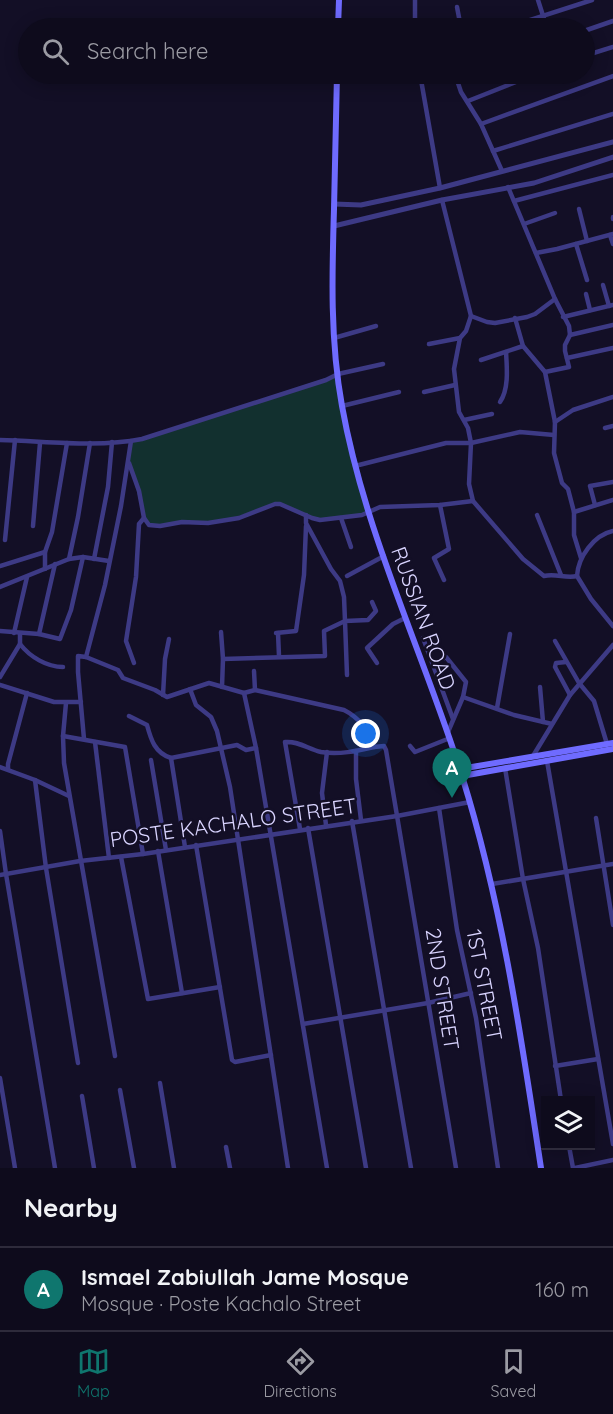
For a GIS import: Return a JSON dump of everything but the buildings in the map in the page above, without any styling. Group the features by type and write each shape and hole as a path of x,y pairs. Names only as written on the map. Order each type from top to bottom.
{"main road":[{"path":"338,18 339,0"},
{"name":"RUSSIAN ROAD","path":"336,84 332,304 342,406 355,466 405,618 449,735 492,884 512,983 541,1168"},
{"path":"461,773 533,756 610,743"},
{"path":"461,773 505,768 613,749"}],"street":[{"path":"415,0 415,18"},
{"path":"538,0 542,16"},
{"path":"536,18 592,0"},
{"path":"457,7 459,18"},
{"path":"595,27 613,21"},
{"path":"595,52 613,46"},
{"path":"595,83 613,76"},
{"path":"422,84 440,188"},
{"path":"459,84 481,124 502,171"},
{"path":"468,100 510,84"},
{"path":"481,124 591,84"},
{"path":"493,151 613,114"},
{"path":"334,204 361,205 440,188 613,142"},
{"path":"334,226 442,200 554,178 613,157"},
{"path":"514,201 613,175"},
{"path":"508,187 555,299 569,326 570,335 565,345 568,368 545,372"},
{"path":"442,200 471,316 466,331 460,338 454,369 459,412 468,428 471,443 469,484 472,501 523,559 544,576 561,575 569,578 578,576"},
{"path":"579,209 587,241"},
{"path":"524,224 555,213"},
{"path":"536,253 612,234 613,244"},
{"path":"576,244 587,280"},
{"path":"563,317 611,305 603,285"},
{"path":"586,294 590,310"},
{"path":"471,316 495,323 535,314 555,299"},
{"path":"515,318 523,346 545,372 555,423 554,453 562,483 568,489 574,512 574,535 581,558 578,576 591,599 613,626"},
{"path":"570,335 613,325"},
{"path":"334,338 376,326"},
{"path":"429,344 460,338"},
{"path":"481,360 523,346"},
{"path":"567,358 613,348"},
{"path":"500,402 504,397 506,352"},
{"path":"0,440 40,443 131,441 326,380 338,374 383,364"},
{"path":"424,392 455,385"},
{"path":"342,406 399,392"},
{"path":"555,423 573,410 613,397"},
{"path":"464,420 492,414"},
{"path":"605,428 613,426"},
{"path":"355,466 446,443 471,443 520,432 554,435"},
{"path":"5,540 15,440"},
{"path":"86,657 109,561 129,463 131,441"},
{"path":"94,559 108,488 112,442"},
{"path":"33,526 40,443"},
{"path":"45,569 45,552 52,532 67,443"},
{"path":"69,559 90,443"},
{"path":"129,463 148,525 239,519 280,504 320,520 370,513 380,507 440,505 472,501"},
{"path":"596,505 590,486 613,482"},
{"path":"574,512 613,500"},
{"path":"440,505 449,549 434,558 444,580"},
{"path":"279,656 277,633 296,631 304,575 306,515"},
{"path":"537,515 561,575"},
{"path":"134,663 126,641 135,585 139,524 144,518"},
{"path":"341,518 351,548"},
{"path":"306,524 340,581 344,597 347,675"},
{"path":"581,558 597,540 613,531"},
{"path":"0,566 45,552"},
{"path":"347,576 384,556"},
{"path":"0,587 69,559 83,557 109,561"},
{"path":"0,631 39,634 60,639 83,557"},
{"path":"39,634 55,564"},
{"path":"14,633 27,577"},
{"path":"223,659 325,656 324,631 345,621 368,620 376,611 372,602"},
{"path":"377,663 367,648 393,624 405,618"},
{"path":"221,632 222,687"},
{"path":"497,708 510,633"},
{"path":"20,634 20,644 26,652 53,667 63,667"},
{"path":"423,638 453,719"},
{"path":"163,694 165,659 169,639"},
{"path":"555,641 579,683 594,701 605,735 610,743"},
{"path":"0,677 20,644"},
{"path":"533,756 570,695 613,645"},
{"path":"84,738 78,656 118,670 123,678 167,697 209,683 244,693 255,690 344,710 353,714 364,725 374,747 356,751 320,752 294,741 285,742 300,830"},
{"path":"411,746 415,752 449,735 463,697 466,682 447,657 434,664"},
{"path":"566,662 556,663 555,668 570,695"},
{"path":"254,671 255,690"},
{"path":"0,685 54,702 81,702"},
{"path":"540,687 543,722"},
{"path":"189,689 196,705 214,722 222,748 230,787 288,1168"},
{"path":"8,769 27,693"},
{"path":"244,693 256,748 327,1168"},
{"path":"463,697 514,715 552,724"},
{"path":"66,703 63,736 64,763 115,1056"},
{"path":"129,716 147,725 156,749 163,756 171,758 237,745 246,750 256,748"},
{"path":"605,735 613,731"},
{"path":"63,736 125,747 143,854"},
{"path":"95,742 109,858"},
{"name":"2ND STREET","path":"374,747 384,746 456,1168"},
{"path":"356,751 356,779 362,820"},
{"path":"327,752 322,793 327,825"},
{"path":"171,758 185,847"},
{"path":"151,760 166,850"},
{"path":"547,761 613,1144"},
{"path":"0,767 70,796"},
{"path":"505,768 538,948 560,1096"},
{"path":"35,780 46,868 78,1063"},
{"name":"POSTE KACHALO STREET","path":"3,875 80,861 143,854 397,816 470,802"},
{"name":"1ST STREET","path":"439,808 457,930 471,993 498,1168"},
{"path":"596,818 613,926"},
{"path":"352,821 411,1168"},
{"path":"308,828 366,1168"},
{"path":"0,831 3,875 56,1168"},
{"path":"196,845 233,1062 270,1055"},
{"path":"158,851 182,993"},
{"path":"121,857 146,997 150,1000 220,987"},
{"path":"492,884 613,864"},
{"path":"303,1024 428,1003 471,993"},
{"path":"555,1066 598,1059"},
{"path":"0,1078 2,1109 15,1168"},
{"path":"160,1083 174,1168"},
{"path":"120,1090 134,1168"},
{"path":"82,1096 94,1168"},
{"path":"226,1147 230,1168"},
{"path":"570,1150 574,1168 613,1160"}],"green space":[{"path":"338,374 340,392 370,513 320,520 280,504 221,521 149,525 144,518 129,463 131,441"}],"place":[{"name":"Ismael Zabiullah Jame Mosque","path":"452,798"}]}
